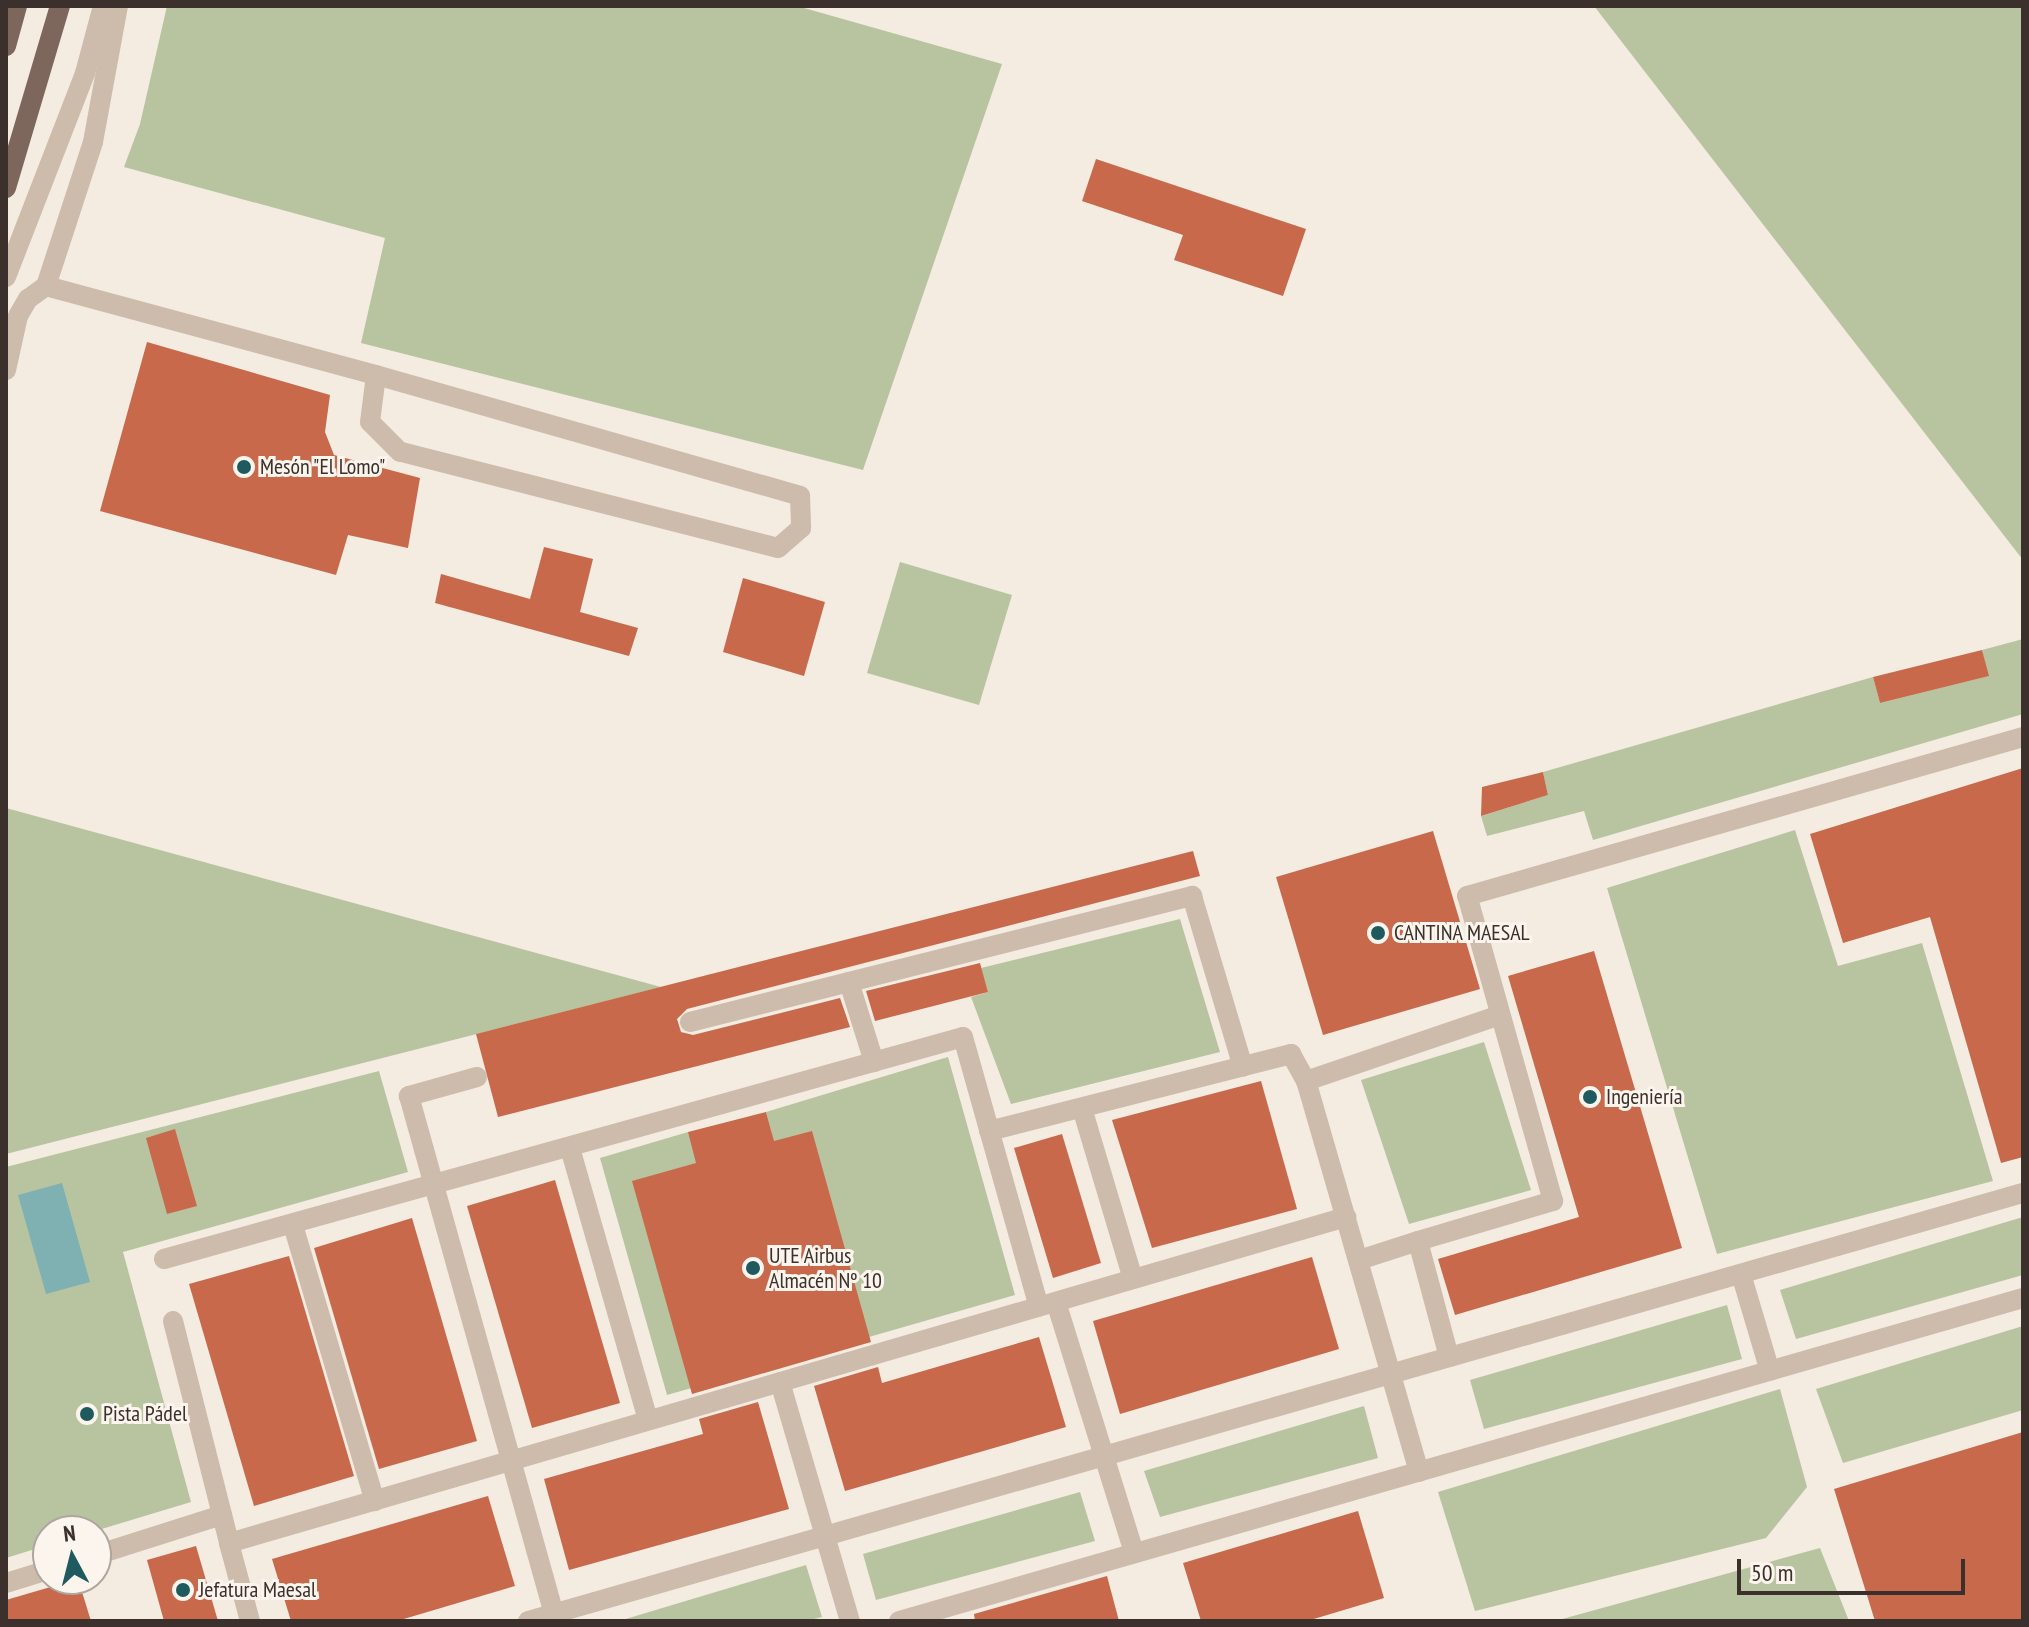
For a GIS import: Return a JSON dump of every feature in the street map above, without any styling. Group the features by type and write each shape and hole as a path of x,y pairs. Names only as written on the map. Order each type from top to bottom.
{"main road":[{"path":"6,46 17,6"},
{"path":"6,188 60,6"}],"lane":[{"path":"6,277 85,73 103,6"},
{"path":"6,370 18,316 28,299 46,286 93,142 118,6"},
{"path":"46,286 376,375 800,496 801,528 778,548 400,452 370,422 376,375"},
{"path":"1359,1260 1553,1201 1467,896 2023,737"},
{"path":"690,1022 1192,896 1243,1067"},
{"path":"849,982 874,1062"},
{"path":"1306,1081 1500,1015"},
{"path":"164,1259 434,1187 963,1037 989,1131 1047,1304 1105,1456 1134,1553"},
{"path":"989,1131 1291,1054 1306,1081 1419,1472"},
{"path":"477,1077 409,1096 508,1462 555,1617"},
{"path":"1082,1108 1133,1279"},
{"path":"570,1148 648,1420"},
{"path":"528,1621 555,1617 2023,1193"},
{"path":"229,1543 1346,1217"},
{"path":"293,1225 375,1501"},
{"path":"1418,1241 1449,1357"},
{"path":"1741,1274 1770,1371"},
{"path":"899,1621 2023,1298"},
{"path":"173,1321 250,1621"},
{"path":"780,1382 850,1621"},
{"path":"112,1550 222,1515"},
{"path":"6,1583 32,1575"}],"green space":[{"path":"167,6 797,6 1002,64 863,470 361,343 385,238 124,167 140,124"},
{"path":"1594,6 2023,6 2023,560"},
{"path":"900,562 1012,595 979,705 867,673"},
{"path":"2023,639 2023,714 1593,840 1584,811 1487,836 1481,816 1548,795 1543,772 1873,677 1880,703 1988,676 1982,650"},
{"path":"6,808 661,987 6,1154"},
{"path":"1795,830 1838,966 1922,943 1993,1181 1717,1254 1607,888"},
{"path":"1180,919 1220,1052 1011,1104 971,997 988,992 981,968"},
{"path":"1484,1042 1531,1190 1409,1224 1361,1080"},
{"path":"948,1057 1015,1295 667,1395 600,1158 688,1132 772,1134 766,1112"},
{"path":"379,1071 408,1172 123,1252 191,1502 112,1526 112,1515 32,1515 32,1550 6,1558 6,1167"},
{"path":"2023,1217 2023,1275 1796,1339 1780,1290"},
{"path":"1727,1305 1742,1359 1484,1429 1470,1380"},
{"path":"2023,1326 2023,1410 1843,1463 1816,1389"},
{"path":"1780,1389 1807,1487 1766,1538 1475,1611 1438,1492"},
{"path":"1364,1406 1378,1458 1160,1517 1144,1471"},
{"path":"1080,1492 1095,1541 876,1600 863,1554"},
{"path":"1820,1548 1849,1621 1555,1621"},
{"path":"806,1565 822,1617 806,1621 619,1621"}],"water":[{"path":"62,1183 90,1282 46,1294 18,1195"}],"building":[{"path":"1096,159 1306,229 1283,296 1174,260 1183,235 1082,201"},
{"name":"Mesón \"El Lomo\"","path":"147,342 330,395 325,432 334,455 420,478 408,548 348,535 336,575 100,511"},
{"path":"544,547 593,559 580,612 638,628 629,656 435,603 441,574 530,599"},
{"path":"743,578 825,602 804,676 723,652"},
{"path":"1982,650 1989,676 1880,703 1873,677"},
{"path":"2023,768 2023,1157 2001,1163 1930,917 1843,943 1810,834"},
{"path":"1543,772 1548,795 1481,816 1482,787"},
{"name":"CANTINA MAESAL","path":"1433,831 1480,989 1323,1035 1276,877"},
{"path":"1193,851 1200,876 687,1009 677,1019 681,1032 693,1035 840,998 850,1027 498,1117 476,1034"},
{"name":"Ingeniería","path":"1594,951 1682,1248 1455,1315 1438,1259 1579,1217 1508,976"},
{"path":"980,963 988,992 875,1021 866,991"},
{"path":"1261,1081 1297,1209 1152,1248 1112,1120"},
{"name":"UTE Airbus Almacén Nº 10","path":"766,1112 774,1141 812,1131 871,1342 692,1394 632,1181 696,1163 688,1132"},
{"path":"175,1129 197,1206 167,1214 146,1138"},
{"path":"1062,1134 1101,1263 1053,1278 1014,1148"},
{"path":"555,1180 620,1403 532,1428 467,1206"},
{"path":"412,1218 477,1441 379,1469 314,1248"},
{"path":"289,1256 354,1476 254,1506 189,1284"},
{"path":"1312,1257 1339,1349 1120,1414 1093,1321"},
{"path":"1039,1337 1066,1427 845,1491 814,1386 878,1367 882,1383"},
{"path":"758,1402 789,1509 569,1570 544,1479 703,1434 699,1419"},
{"path":"2023,1432 2023,1621 1875,1621 1834,1489"},
{"path":"488,1496 515,1586 397,1621 291,1621 272,1559"},
{"path":"1358,1511 1384,1598 1307,1621 1201,1621 1183,1563"},
{"name":"Jefatura Maesal","path":"196,1546 218,1621 164,1621 147,1560"},
{"path":"1107,1576 1119,1621 975,1621 974,1614"},
{"path":"32,1592 32,1595 83,1595 91,1621 6,1621 6,1600"}],"place":[{"name":"Mesón \"El Lomo\"","path":"244,467"},
{"name":"CANTINA MAESAL","path":"1378,933"},
{"name":"Ingeniería","path":"1590,1097"},
{"name":"UTE Airbus Almacén Nº 10","path":"753,1268"},
{"name":"Pista Pádel","path":"87,1414"},
{"name":"Jefatura Maesal","path":"183,1590"}]}
